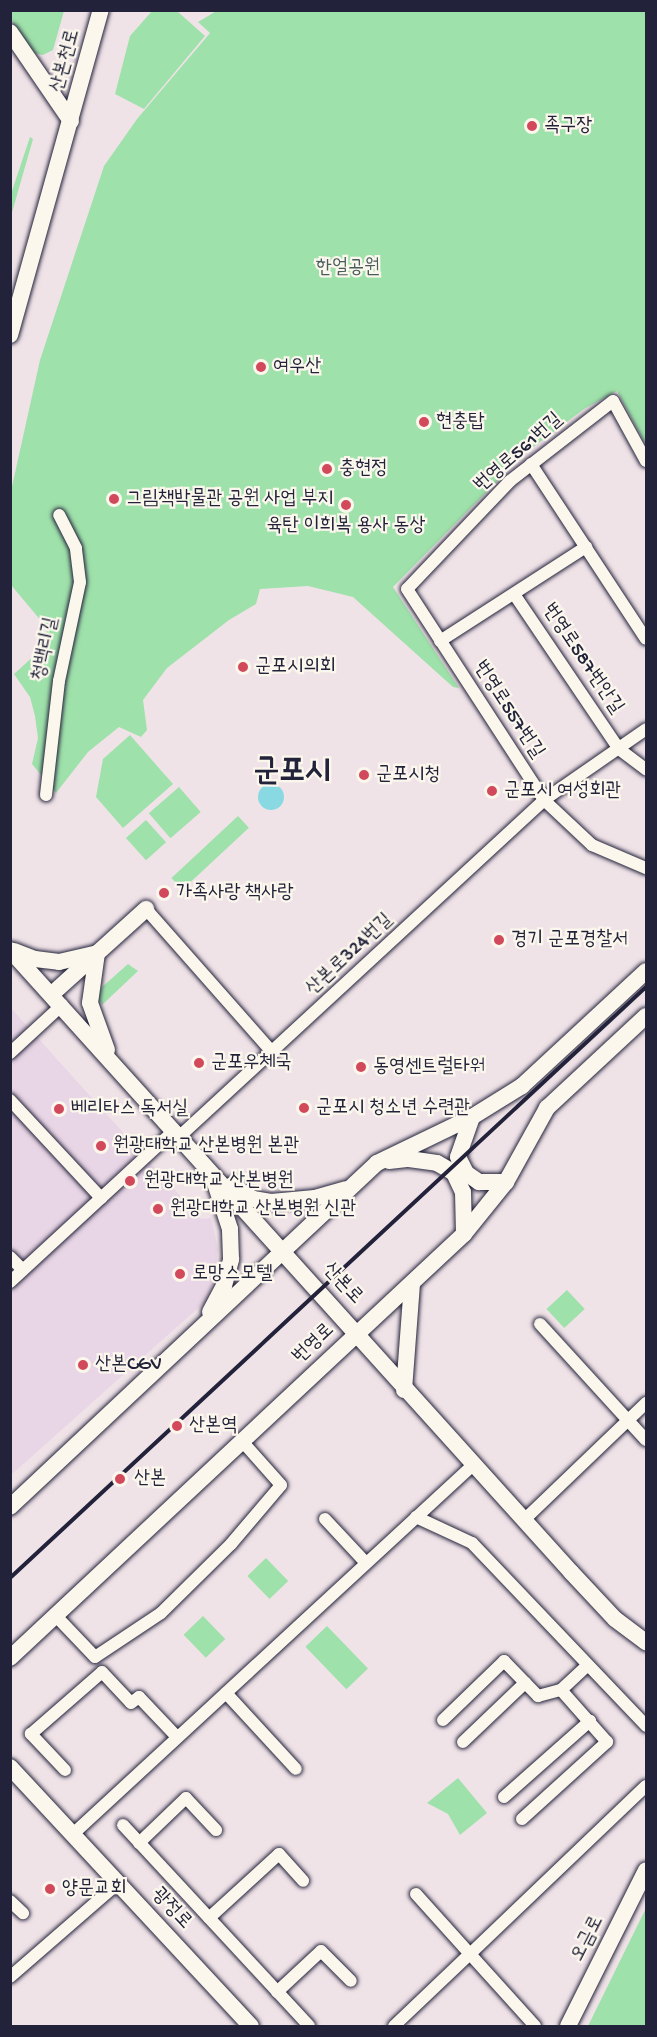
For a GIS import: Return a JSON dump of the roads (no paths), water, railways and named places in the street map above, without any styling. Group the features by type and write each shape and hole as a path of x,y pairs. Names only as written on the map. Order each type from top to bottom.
{"street":[{"name":"산본천로","path":"10,335 101,10"},
{"name":"산본천로","path":"10,32 71,122"},
{"name":"번영로561번길","path":"407,589 531,464 613,401 646,461"},
{"path":"531,464 646,639"},
{"name":"청백리길","path":"46,795 59,681 80,582 76,548 59,515"},
{"path":"440,641 586,547"},
{"name":"번영로557번길","path":"407,589 544,800 592,845 646,868"},
{"name":"번영로587번안길","path":"514,594 619,748 646,769"},
{"path":"544,800 646,729"},
{"name":"산본로324번길","path":"10,1282 101,1198 273,1053 544,800"},
{"path":"10,1053 97,953 146,909 273,1053"},
{"path":"10,950 34,959 58,962 97,953"},
{"name":"산본로","path":"10,950 178,1133 282,1252 358,1332 404,1390 615,1619 646,1642"},
{"path":"97,953 90,1003 109,1057"},
{"path":"10,1507 377,1163 472,1117 522,1086 646,971"},
{"name":"번영로","path":"10,1658 464,1234 506,1182 547,1108 646,1016"},
{"path":"10,1100 101,1198"},
{"path":"472,1117 458,1157 466,1173 479,1182 506,1182"},
{"path":"377,1163 409,1159 437,1163 454,1173 464,1192 464,1234"},
{"path":"211,1171 253,1199 271,1202 315,1198 354,1185"},
{"path":"202,1326 224,1286 231,1259 230,1229 211,1171"},
{"path":"10,1257 23,1270"},
{"path":"404,1390 412,1283"},
{"path":"540,1324 646,1440"},
{"path":"525,1519 646,1403"},
{"path":"55,1615 95,1657 178,1597 231,1544 281,1485 241,1440"},
{"path":"73,1834 473,1465"},
{"path":"416,1517 472,1543 646,1726"},
{"path":"325,1519 366,1563"},
{"path":"443,1720 504,1661 538,1696 561,1690 587,1666"},
{"path":"65,1770 32,1734 102,1672 131,1703 139,1697 177,1737"},
{"path":"464,1742 525,1683"},
{"path":"522,1819 607,1742 561,1690"},
{"path":"226,1693 297,1769"},
{"path":"504,1797 590,1721"},
{"name":"광정로","path":"10,1767 251,2026"},
{"path":"394,2026 646,1786"},
{"path":"139,1843 186,1798 216,1830"},
{"path":"123,1826 309,2026"},
{"path":"209,1918 279,1854 303,1881"},
{"name":"오금로","path":"568,2026 646,1870"},
{"path":"10,1977 118,1883"},
{"path":"416,1894 535,2026"},
{"path":"10,1901 23,1913"},
{"path":"277,1992 321,1951 351,1981"}],"water":[{"path":"271,784 280,788 284,797 280,806 271,810 262,806 258,797 262,788"}],"railway":[{"path":"10,1578 646,987"}],"place":[{"name":"족구장","path":"532,126"},
{"name":"여우산","path":"261,367"},
{"name":"현충탑","path":"424,422"},
{"name":"충현정","path":"327,469"},
{"name":"그림책박물관 공원 사업 부지","path":"114,499"},
{"name":"육탄 이희복 용사 동상","path":"346,505"},
{"name":"군포시의회","path":"243,667"},
{"name":"군포시청","path":"364,775"},
{"name":"군포시 여성회관","path":"492,791"},
{"name":"가족사랑 책사랑","path":"164,893"},
{"name":"경기 군포경찰서","path":"499,940"},
{"name":"군포우체국","path":"199,1063"},
{"name":"동영센트럴타워","path":"361,1067"},
{"name":"군포시 청소년 수련관","path":"304,1108"},
{"name":"베리타스 독서실","path":"59,1109"},
{"name":"원광대학교 산본병원 본관","path":"101,1146"},
{"name":"원광대학교 산본병원","path":"130,1181"},
{"name":"원광대학교 산본병원 신관","path":"158,1209"},
{"name":"로망스모텔","path":"180,1274"},
{"name":"산본CGV","path":"83,1365"},
{"name":"산본역","path":"177,1426"},
{"name":"산본","path":"120,1479"},
{"name":"양문교회","path":"50,1889"}],"district":[{"name":"군포시","path":"292,773"}],"park label":[{"name":"한얼공원","path":"348,268"}]}
